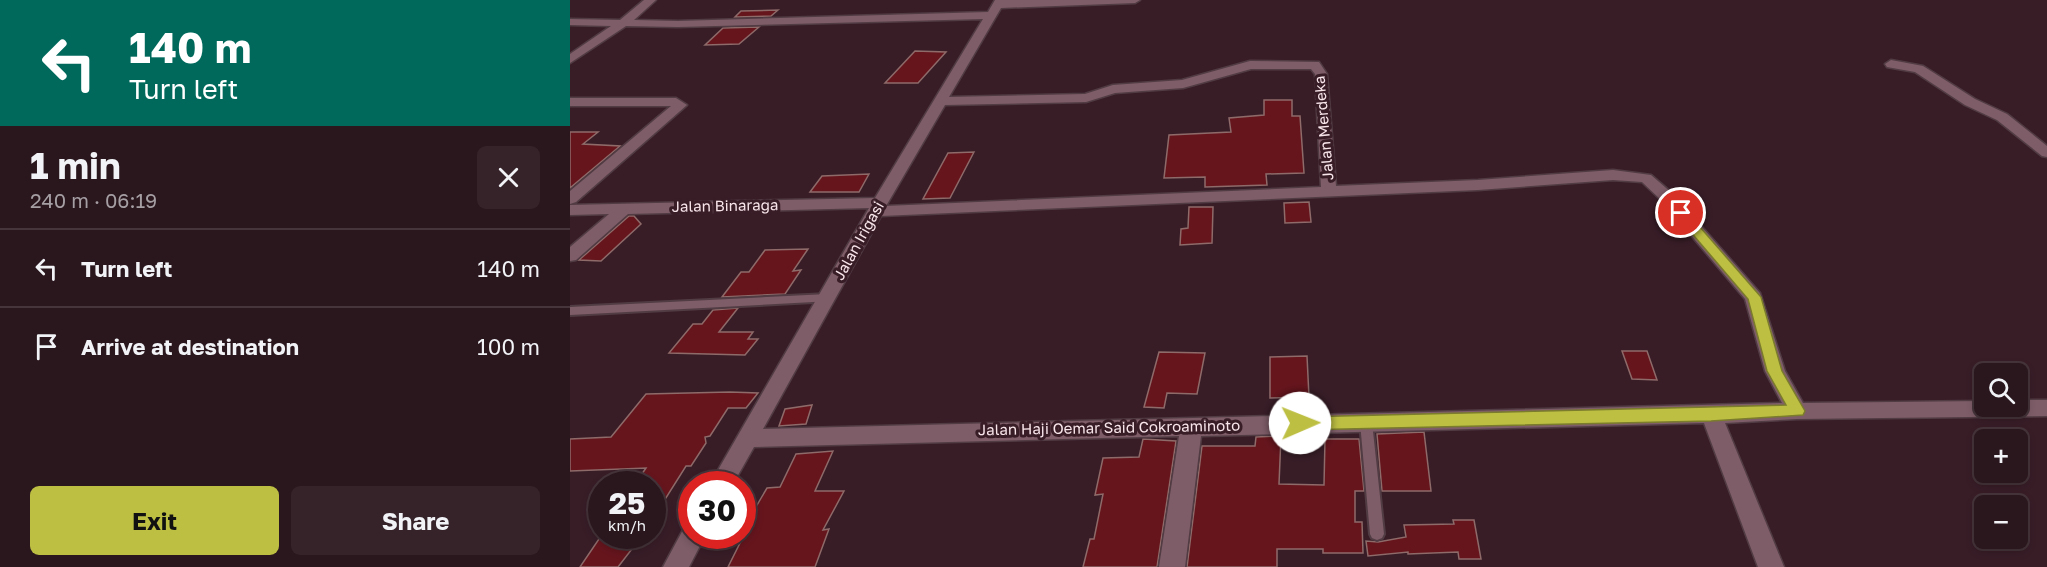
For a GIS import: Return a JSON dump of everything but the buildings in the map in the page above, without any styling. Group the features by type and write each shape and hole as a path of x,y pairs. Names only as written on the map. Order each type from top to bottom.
{"street":[{"path":"570,59 622,24 651,0"},
{"path":"570,22 723,23 1135,0"},
{"name":"Jalan Irigasi","path":"728,471 878,207 996,7"},
{"path":"1891,64 1919,69 1970,102 2002,117 2047,153"},
{"name":"Jalan Merdeka","path":"878,207 1329,191 1321,74 1315,65 1250,65 1183,84 1113,88 1086,98 940,101"},
{"path":"570,102 676,102 680,105 570,199"},
{"path":"1329,191 1478,185 1613,175 1646,178 1667,196 1754,297 1775,371 1797,411"},
{"name":"Jalan Binaraga","path":"570,210 878,207"},
{"path":"570,256 624,209"},
{"name":"Jalan Haji Oemar Said Cokroaminoto","path":"747,438 1797,411 2047,408"},
{"path":"1711,415 1771,567"},
{"path":"1172,567 1191,426"},
{"path":"675,567 685,549"}],"lane":[{"path":"570,311 828,298"},
{"path":"1366,422 1377,534"}],"route":[{"path":"1300,423 1711,415 1797,411 1770,358 1754,297 1681,213"}]}
